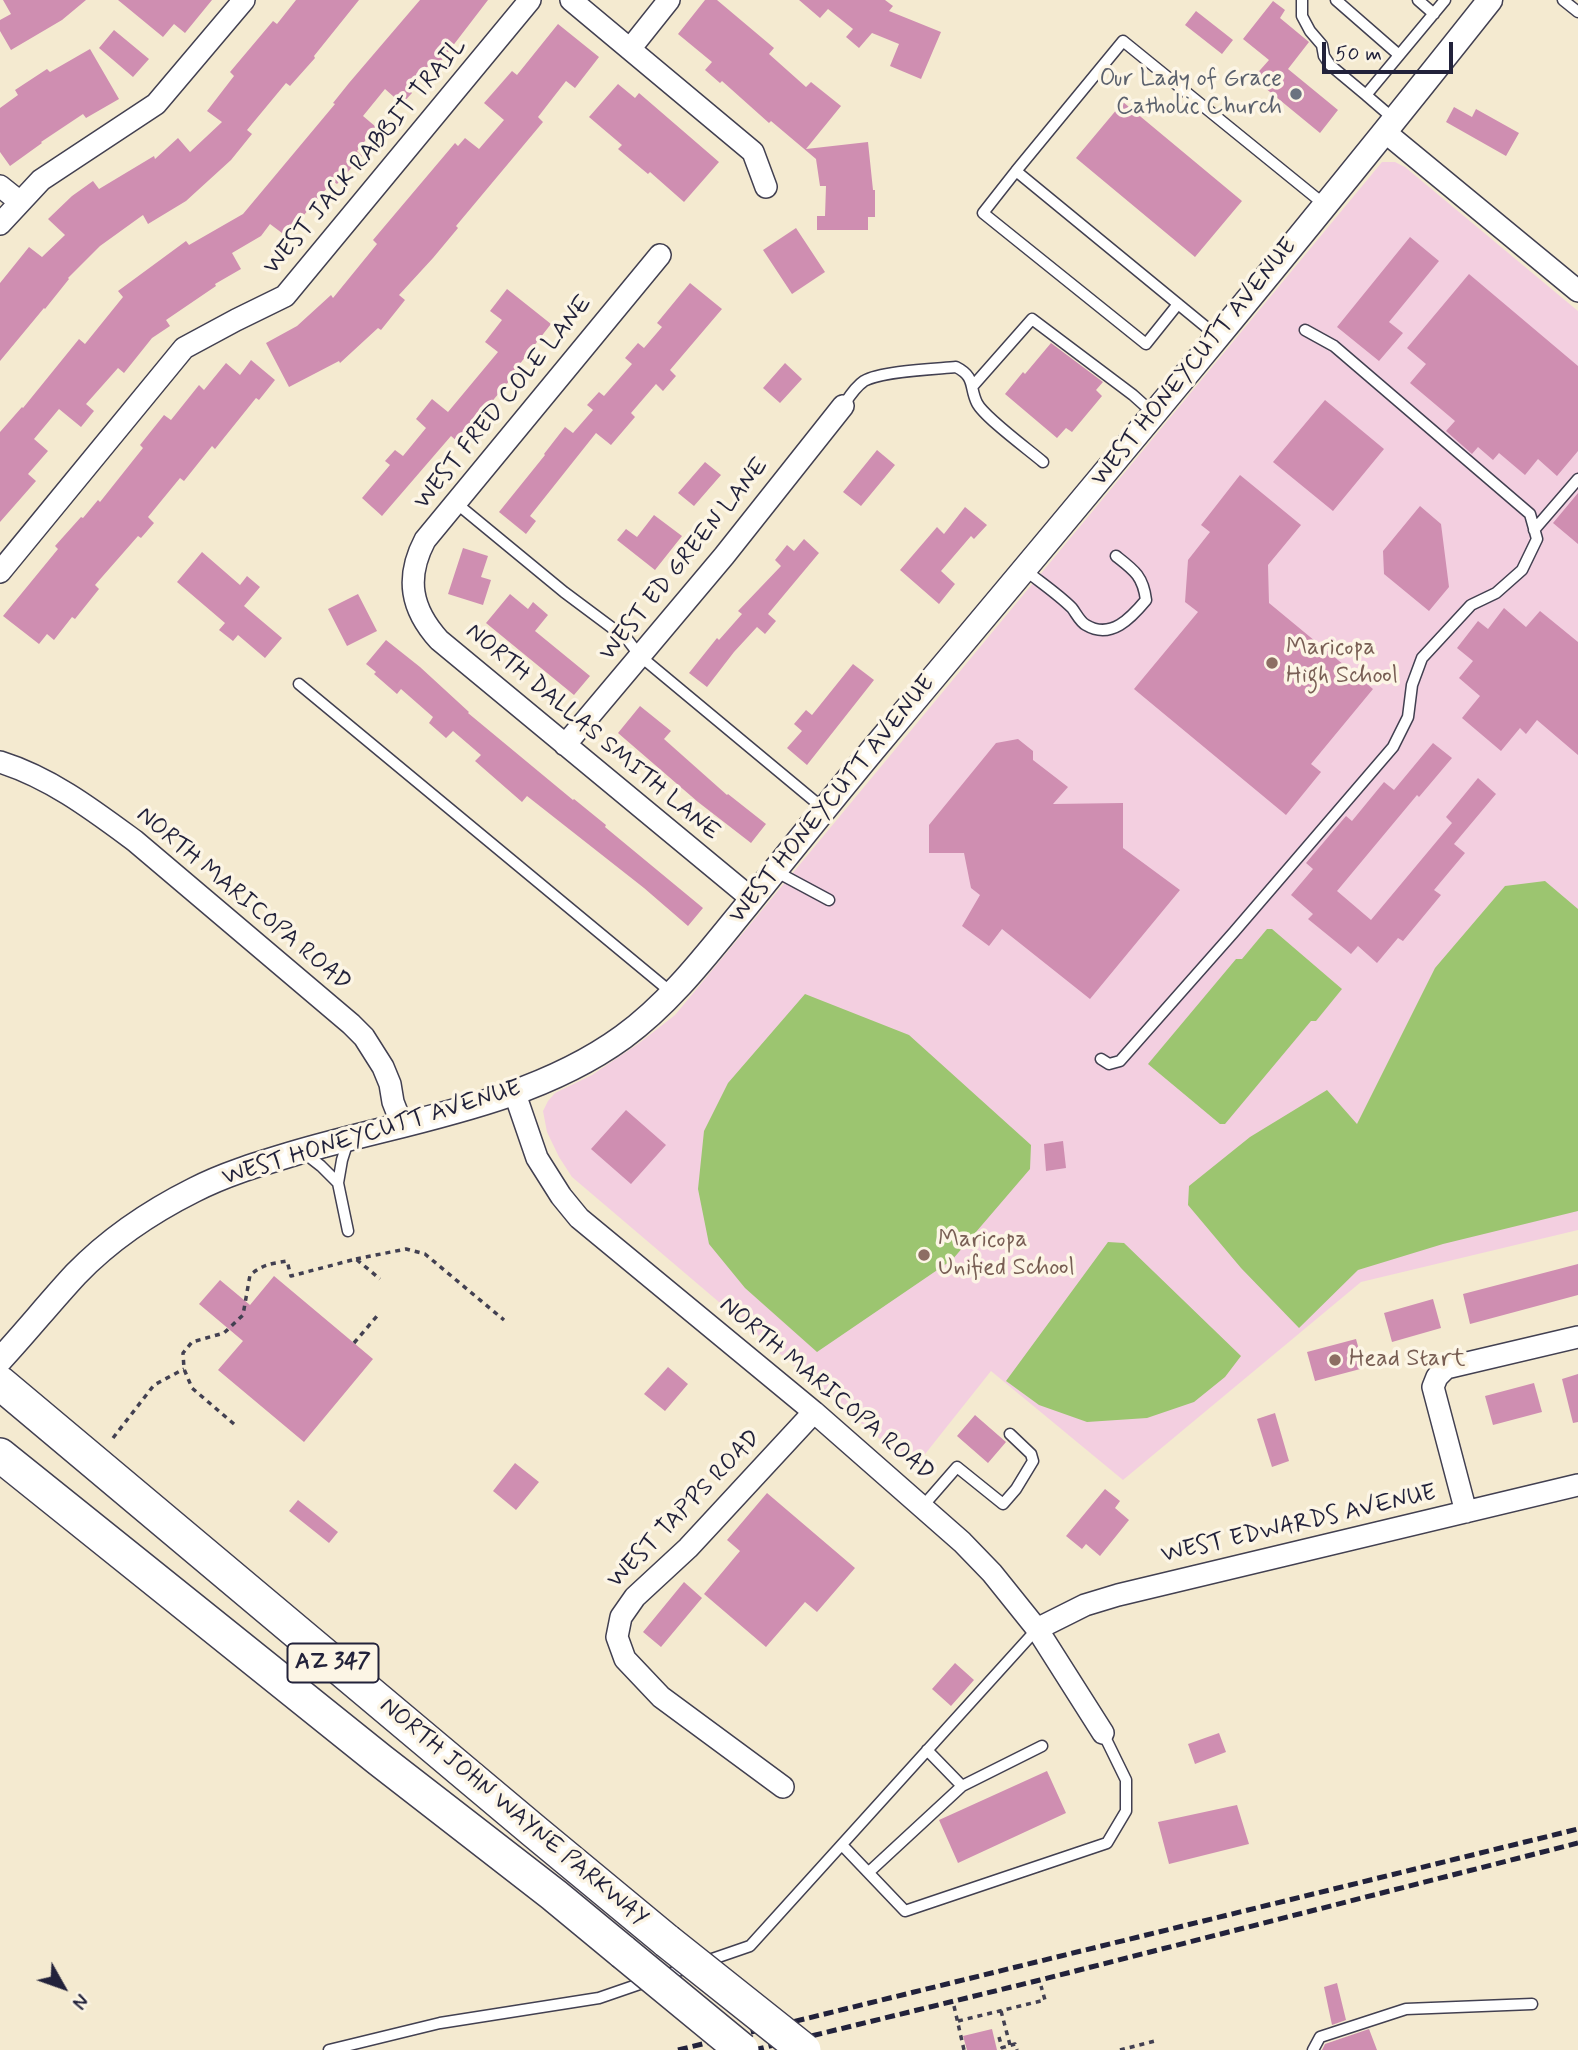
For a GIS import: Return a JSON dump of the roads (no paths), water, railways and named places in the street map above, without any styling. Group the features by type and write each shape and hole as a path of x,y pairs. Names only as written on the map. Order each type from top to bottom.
{"highway":[{"name":"NORTH JOHN WAYNE PARKWAY","path":"0,1383 534,1832 804,2050"},
{"name":"NORTH JOHN WAYNE PARKWAY","path":"0,1455 390,1768 554,1895 742,2050"}],"street":[{"path":"0,224 41,180 156,104 244,0"},
{"name":"WEST JACK RABBIT TRAIL","path":"0,572 184,348 285,296 530,0"},
{"path":"571,0 753,152 766,187"},
{"path":"630,49 669,0"},
{"name":"WEST HONEYCUTT AVENUE","path":"0,1360 79,1271 137,1223 199,1187 302,1151 515,1094 602,1051 642,1022 695,968 1390,126 1490,0"},
{"path":"1390,126 1578,291"},
{"path":"0,186 20,202"},
{"name":"WEST FRED COLE LANE","path":"414,596 414,571 418,553 425,540 660,256"},
{"name":"WEST ED GREEN LANE","path":"565,745 724,556 843,406"},
{"name":"NORTH DALLAS SMITH LANE","path":"414,596 421,617 439,640 752,899"},
{"name":"NORTH MARICOPA ROAD","path":"0,762 43,779 113,825 351,1024 364,1037 383,1067 402,1125"},
{"name":"NORTH MARICOPA ROAD","path":"515,1094 537,1158 561,1196 579,1218 814,1412 962,1542 992,1573 1037,1629 1103,1732"},
{"path":"1465,1512 1433,1387 1437,1377 1446,1368 1578,1337"},
{"name":"WEST TAPPS ROAD","path":"783,1787 661,1697 625,1659 617,1637 621,1617 635,1597 688,1548 814,1412"},
{"name":"WEST EDWARDS AVENUE","path":"1037,1629 1085,1605 1118,1595 1578,1485"}],"lane":[{"path":"1302,0 1302,16 1322,45 1324,56 1330,65 1366,95 1390,126"},
{"path":"1336,0 1399,55"},
{"path":"1418,0 1434,14"},
{"path":"1366,95 1445,0"},
{"path":"1563,0 1578,12"},
{"path":"1178,304 1146,344 983,213 1123,41 1325,205"},
{"path":"1016,171 1217,335"},
{"path":"972,387 1032,319 1153,413"},
{"path":"1101,1059 1109,1064 1119,1061 1393,747 1408,718 1412,685 1422,658 1471,605 1496,593 1522,570 1537,539 1530,514 1334,346 1305,330"},
{"path":"843,406 865,380 887,374 956,367 966,372 977,404 987,415 1043,462"},
{"path":"1534,530 1578,479"},
{"path":"456,503 564,592 627,639 640,656 824,809"},
{"path":"1025,569 1072,609 1084,625 1102,630 1114,629 1131,618 1146,600 1144,584 1133,569 1116,556"},
{"path":"299,684 672,993"},
{"path":"775,871 829,900"},
{"path":"348,1231 338,1183 349,1138"},
{"path":"302,1151 338,1183"},
{"path":"923,1506 957,1467 1003,1504 1033,1461 1031,1454 1010,1434"},
{"path":"329,2050 440,2023 599,1998 750,1945 1037,1629"},
{"path":"842,1845 905,1911 1107,1843 1126,1811 1126,1780 1103,1732"},
{"path":"869,1872 962,1786 1042,1746"},
{"path":"927,1750 962,1786"},
{"path":"1312,2050 1320,2037 1406,2009 1532,2004"}],"railway":[{"path":"678,2050 1578,1829"},
{"path":"754,2050 1578,1843"}],"place":[{"name":"Our Lady of Grace Catholic Church","path":"1296,94"},
{"name":"Maricopa High School","path":"1272,663"},
{"name":"Maricopa Unified School","path":"924,1255"},
{"name":"Head Start","path":"1335,1360"}]}
